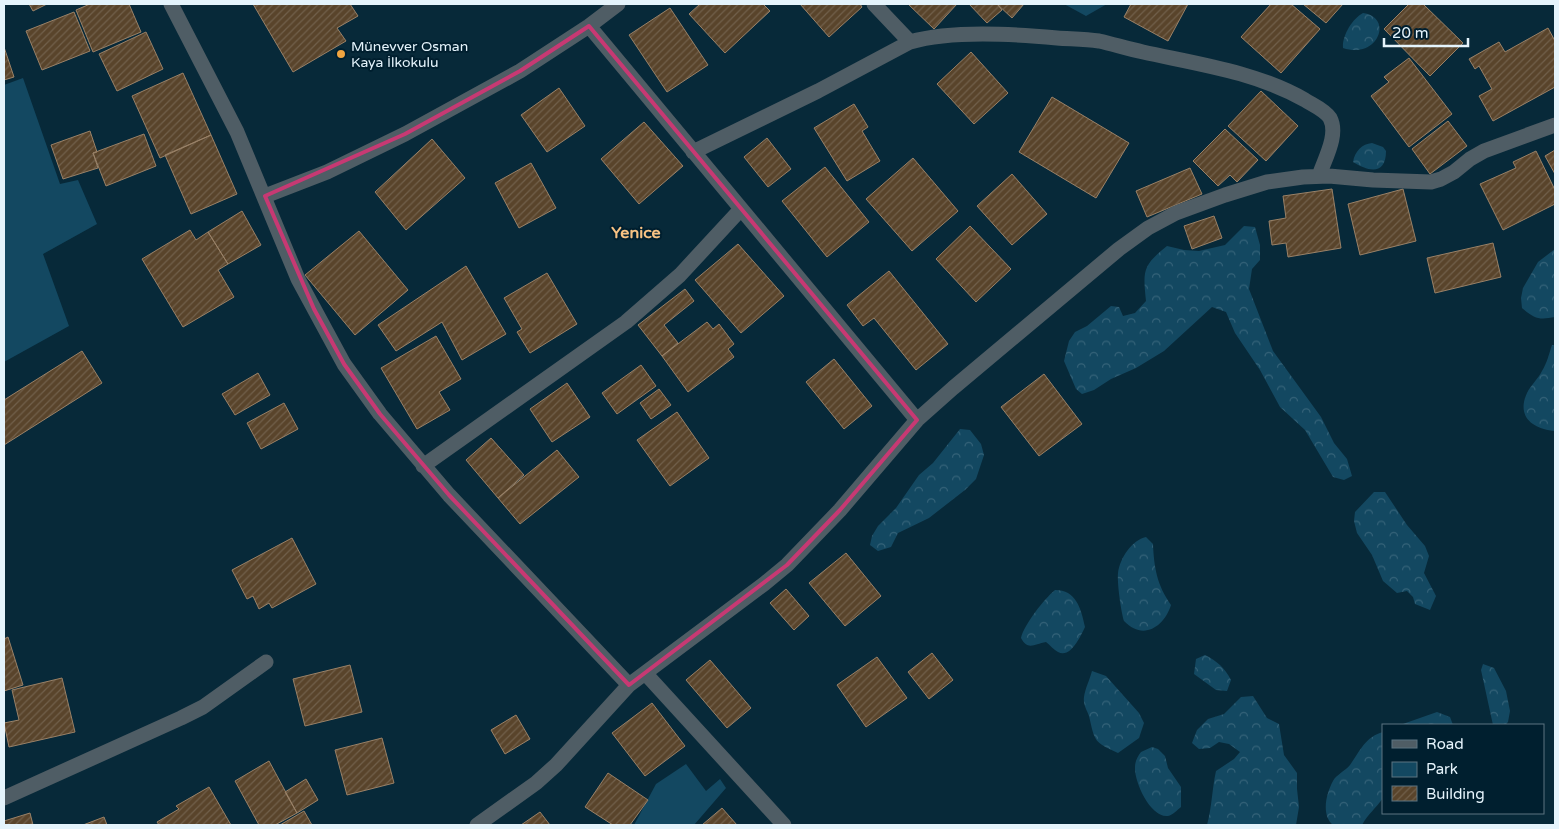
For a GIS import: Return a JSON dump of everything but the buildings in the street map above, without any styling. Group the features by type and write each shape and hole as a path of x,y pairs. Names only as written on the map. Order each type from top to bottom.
{"street":[{"path":"171,4 237,132 298,279 344,364 380,414 423,466 629,685"},
{"path":"265,196 327,172 405,134 520,71 589,26 618,4"},
{"path":"874,4 910,42"},
{"path":"589,26 917,420"},
{"path":"693,152 818,91 910,42 922,39 959,36 1023,35 1098,41 1140,52 1216,67 1287,90 1318,107 1329,117 1333,129 1319,176"},
{"path":"477,825 536,783 556,765 629,685 787,565 840,510 917,420 968,375 1148,228 1176,213 1267,182 1319,176 1431,182 1454,172 1484,151 1555,125"},
{"path":"423,466 626,322 680,275 741,209"},
{"path":"4,798 203,707 266,662"},
{"path":"645,673 784,825"}],"highlighted area":[{"path":"589,26 917,420 840,510 787,565 629,685 449,495 380,414 344,364 314,309 265,196 405,134 520,71"}],"green space":[{"path":"1064,4 1107,4 1086,16"},
{"path":"1363,13 1372,16 1378,22 1380,29 1378,36 1373,43 1365,48 1355,50 1343,48 1348,28"},
{"path":"23,78 60,184 78,180 97,224 43,254 69,326 4,362 4,85"},
{"path":"1372,143 1383,147 1386,151 1385,159 1380,168 1365,168 1353,162 1355,155 1360,149"},
{"path":"1244,226 1255,227 1260,245 1260,260 1252,269 1249,289 1273,351 1321,417 1334,443 1347,459 1352,476 1344,480 1333,477 1305,430 1280,407 1260,370 1235,333 1226,312 1212,307 1164,351 1136,368 1111,379 1094,390 1082,394 1076,389 1064,361 1069,341 1075,332 1087,326 1111,306 1119,307 1123,316 1135,313 1146,301 1144,283 1146,270 1153,259 1167,246 1199,251 1225,245"},
{"path":"1555,249 1555,317 1537,318 1522,308 1523,288 1538,262"},
{"path":"1552,345 1555,345 1555,431 1540,428 1534,424 1525,415 1524,409 1527,393 1544,368"},
{"path":"960,429 970,430 981,444 984,455 976,479 929,518 898,533 891,547 878,551 870,545 872,536 878,526 896,508 919,475 933,463"},
{"path":"1374,492 1385,492 1407,525 1425,546 1429,556 1424,573 1436,596 1430,610 1415,604 1413,597 1407,591 1397,593 1383,581 1372,555 1357,533 1354,521 1355,512"},
{"path":"1146,537 1153,544 1157,576 1162,590 1171,605 1168,613 1158,625 1145,631 1131,627 1124,621 1118,573 1121,561 1128,550 1136,542"},
{"path":"1055,590 1068,593 1073,597 1082,613 1085,627 1075,645 1063,653 1056,651 1046,642 1029,646 1021,638 1035,612"},
{"path":"1205,655 1220,665 1229,676 1231,680 1227,691 1216,690 1194,674 1196,659"},
{"path":"1483,664 1494,668 1506,691 1510,711 1506,724 1493,724 1481,670"},
{"path":"1092,671 1106,676 1139,713 1144,723 1139,738 1118,753 1104,746 1094,736 1084,700"},
{"path":"1253,696 1267,718 1279,724 1284,755 1297,773 1299,807 1296,825 1207,825 1216,771 1234,759 1240,752 1229,744 1219,742 1210,748 1199,749 1192,743 1197,730 1208,719 1224,714 1241,697"},
{"path":"1437,712 1450,717 1453,724 1403,724"},
{"path":"1382,732 1382,799 1362,825 1333,825 1327,816 1326,804 1328,792 1333,781 1350,765 1367,741"},
{"path":"1152,747 1158,749 1165,756 1168,768 1181,787 1181,807 1168,816 1161,815 1149,805 1140,789 1135,773 1139,755 1141,752"},
{"path":"686,764 706,791 720,779 726,788 694,825 634,825 656,784"}],"place":[{"name":"Münevver Osman Kaya İlkokulu","path":"341,54"}],"district":[{"name":"Yenice","path":"636,233"}]}
